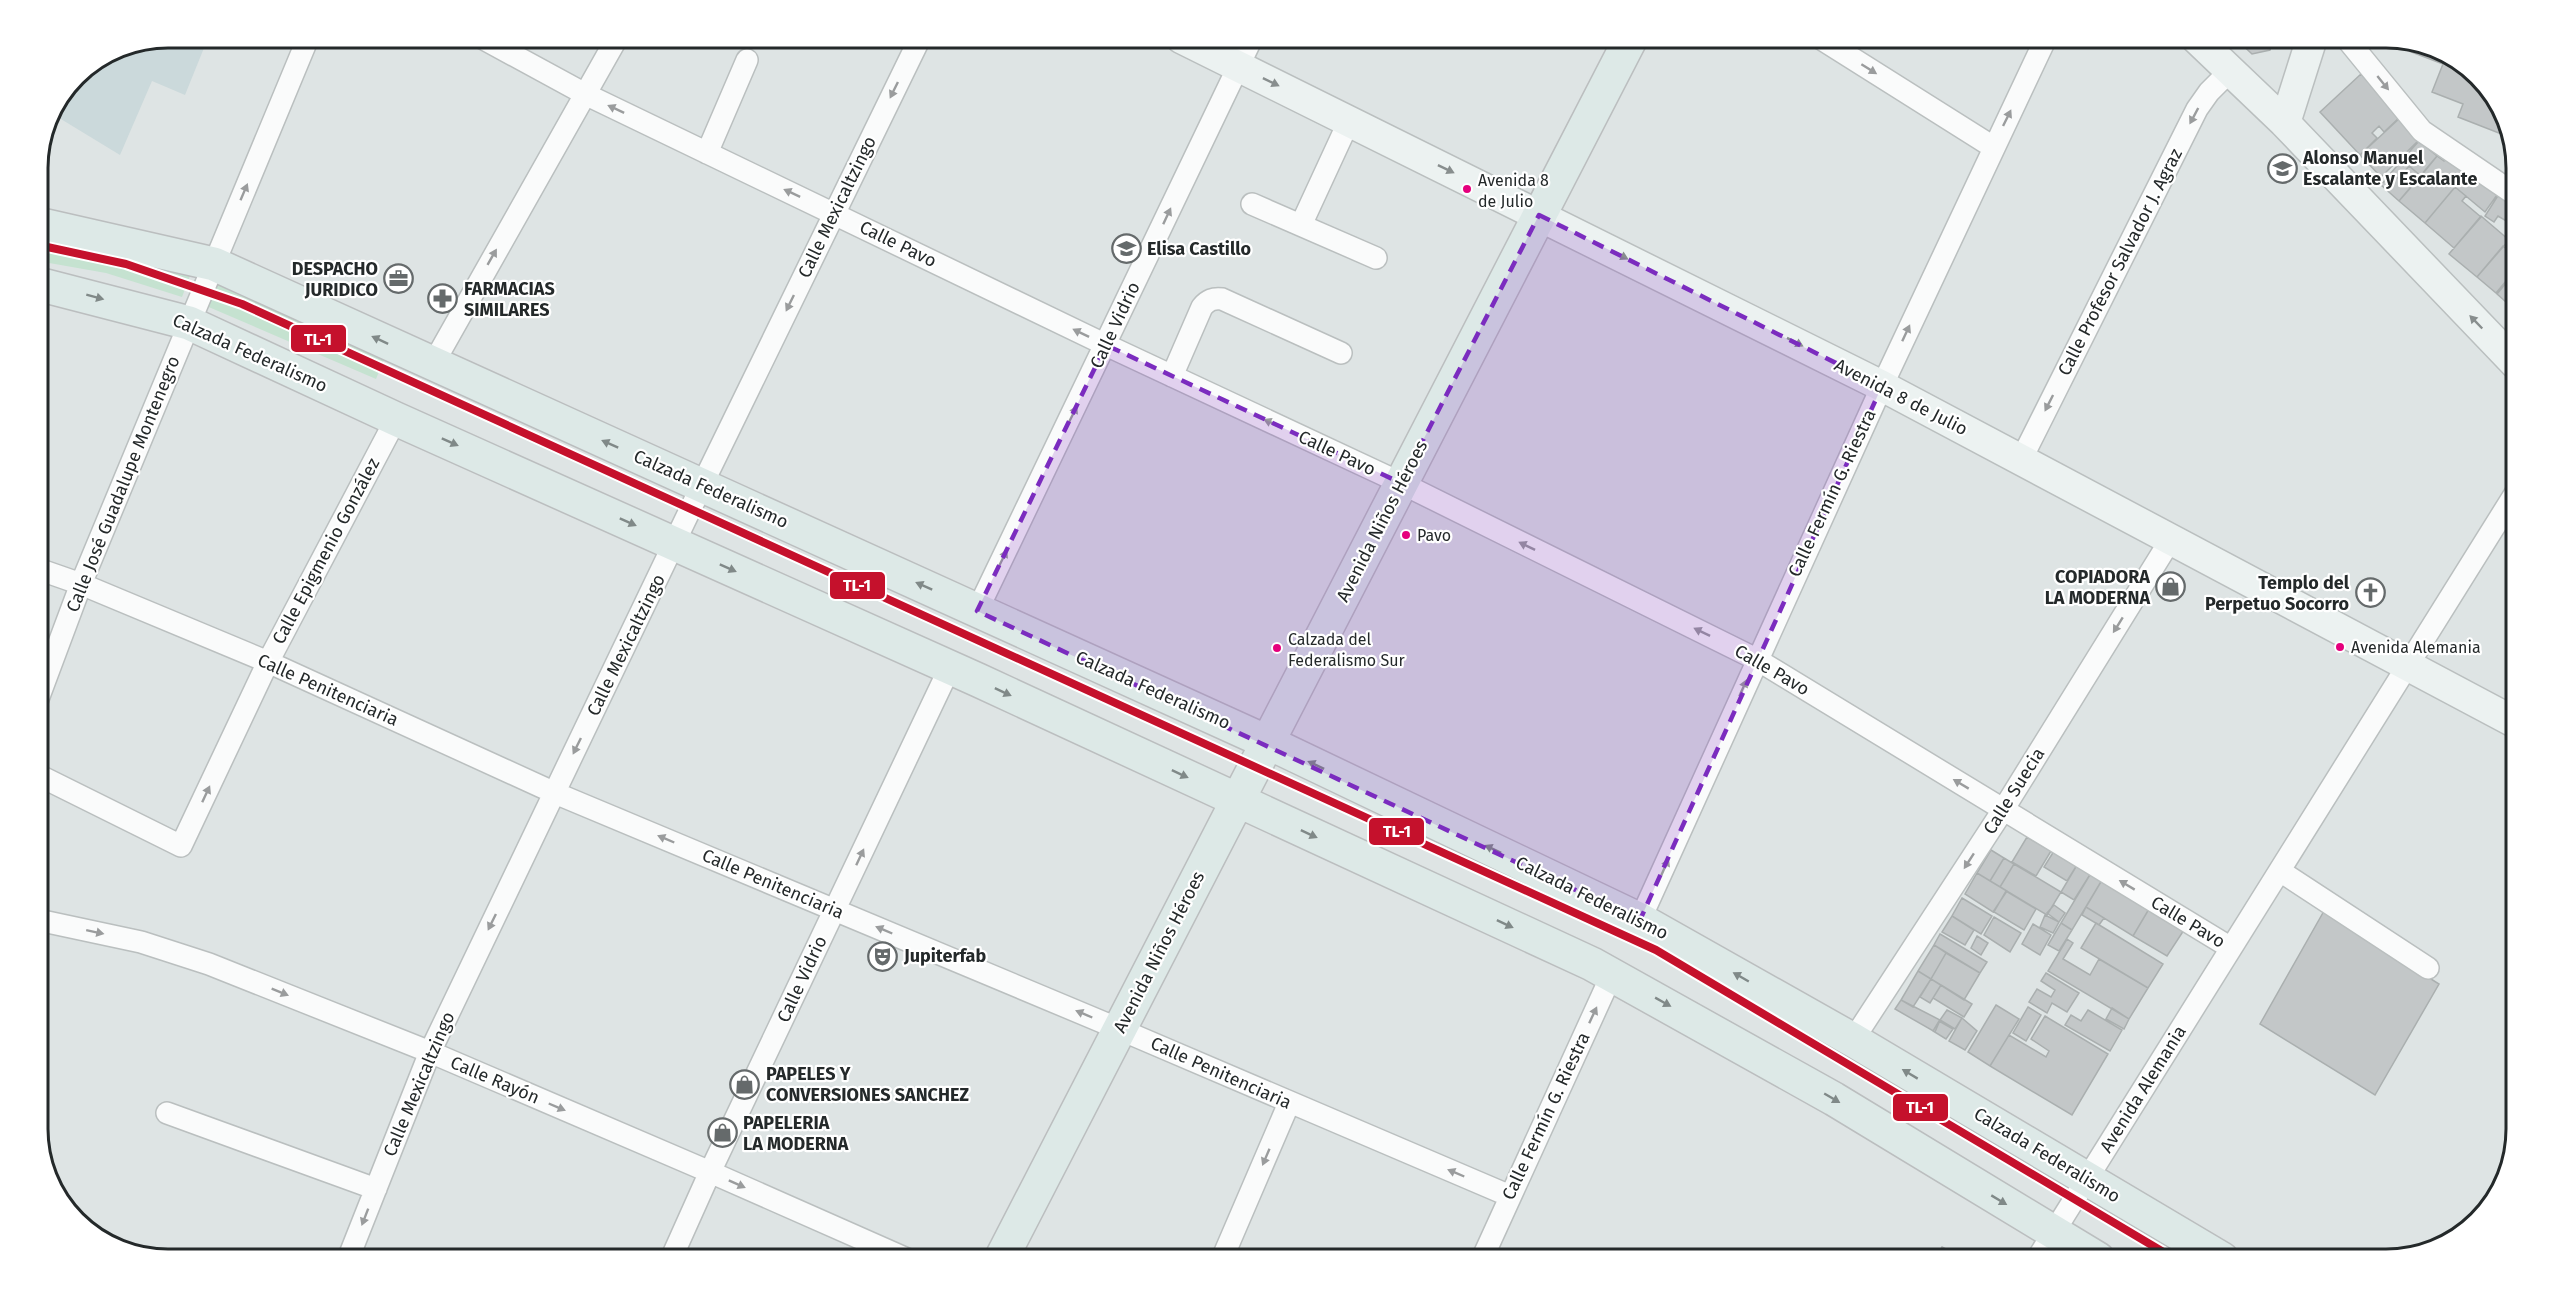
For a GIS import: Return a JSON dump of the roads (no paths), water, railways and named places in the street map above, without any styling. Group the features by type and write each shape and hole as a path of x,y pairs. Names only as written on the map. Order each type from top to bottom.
{"main road":[{"name":"Avenida Niños Héroes","path":"1006,1249 1626,48"},
{"name":"Calzada Federalismo","path":"48,226 204,261 1268,742 1640,920 1853,1040 2083,1185 2202,1249"},
{"path":"48,242 96,252 204,261"},
{"name":"Calzada Federalismo","path":"48,287 189,322 396,419 950,667 1612,974 1834,1099 2045,1246"},
{"path":"2083,1185 2179,1249"}],"street":[{"name":"Calle José Guadalupe Montenegro","path":"48,672 81,584 189,322 204,261 303,48"},
{"name":"Calle Pavo","path":"500,48 585,94 1106,345 1401,483 1756,659 2231,948"},
{"path":"433,364 611,48"},
{"name":"Calle Mexicaltzingo","path":"352,1249 430,1052 915,48"},
{"name":"Avenida 8 de Julio","path":"1201,48 1882,386 2506,718"},
{"name":"Calle Vidrio","path":"977,611 1247,48"},
{"path":"1836,48 1993,147"},
{"name":"Calle Fermín G. Riestra","path":"1640,920 1756,659 2041,48"},
{"path":"2206,48 2284,123 2506,354"},
{"path":"2284,123 2309,48"},
{"path":"2354,48 2422,131 2506,188"},
{"path":"707,153 747,60"},
{"name":"Calle Profesor Salvador J. Agraz","path":"2021,460 2197,109 2209,92 2230,71"},
{"path":"1300,225 1349,121"},
{"path":"1252,204 1376,258"},
{"path":"1172,376 1202,307 1207,301 1215,298 1222,299 1341,353"},
{"name":"Calle Epigmenio González","path":"48,780 181,846 268,662 396,419"},
{"name":"Avenida Alemania","path":"2045,1246 2506,508"},
{"name":"Calle Suecia","path":"1853,1040 2003,810 2171,539"},
{"name":"Calle Penitenciaria","path":"48,572 268,662 555,793 1119,1029 1510,1196"},
{"name":"Calle Vidrio","path":"676,1249 710,1172 950,667"},
{"path":"2280,871 2428,968"},
{"name":"Calle Rayón","path":"48,922 141,942 209,964 430,1052 882,1249"},
{"name":"Calle Fermín G. Riestra","path":"1487,1249 1612,974"},
{"path":"1227,1249 1289,1103"},
{"path":"167,1113 376,1189"}],"place":[{"name":"Alonso Manuel Escalante y Escalante","path":"2282,168"},
{"name":"Avenida 8 de Julio","path":"1467,189"},
{"name":"Elisa Castillo","path":"1126,249"},
{"name":"DESPACHO JURIDICO","path":"399,279"},
{"name":"FARMACIAS SIMILARES","path":"443,299"},
{"name":"Pavo","path":"1406,535"},
{"name":"COPIADORA LA MODERNA","path":"2171,587"},
{"name":"Templo del Perpetuo Socorro","path":"2370,593"},
{"name":"Avenida Alemania","path":"2340,647"},
{"name":"Calzada del Federalismo Sur","path":"1277,648"},
{"name":"Jupiterfab","path":"883,956"},
{"name":"PAPELES Y CONVERSIONES SANCHEZ","path":"745,1084"},
{"name":"PAPELERIA LA MODERNA","path":"722,1133"}]}
